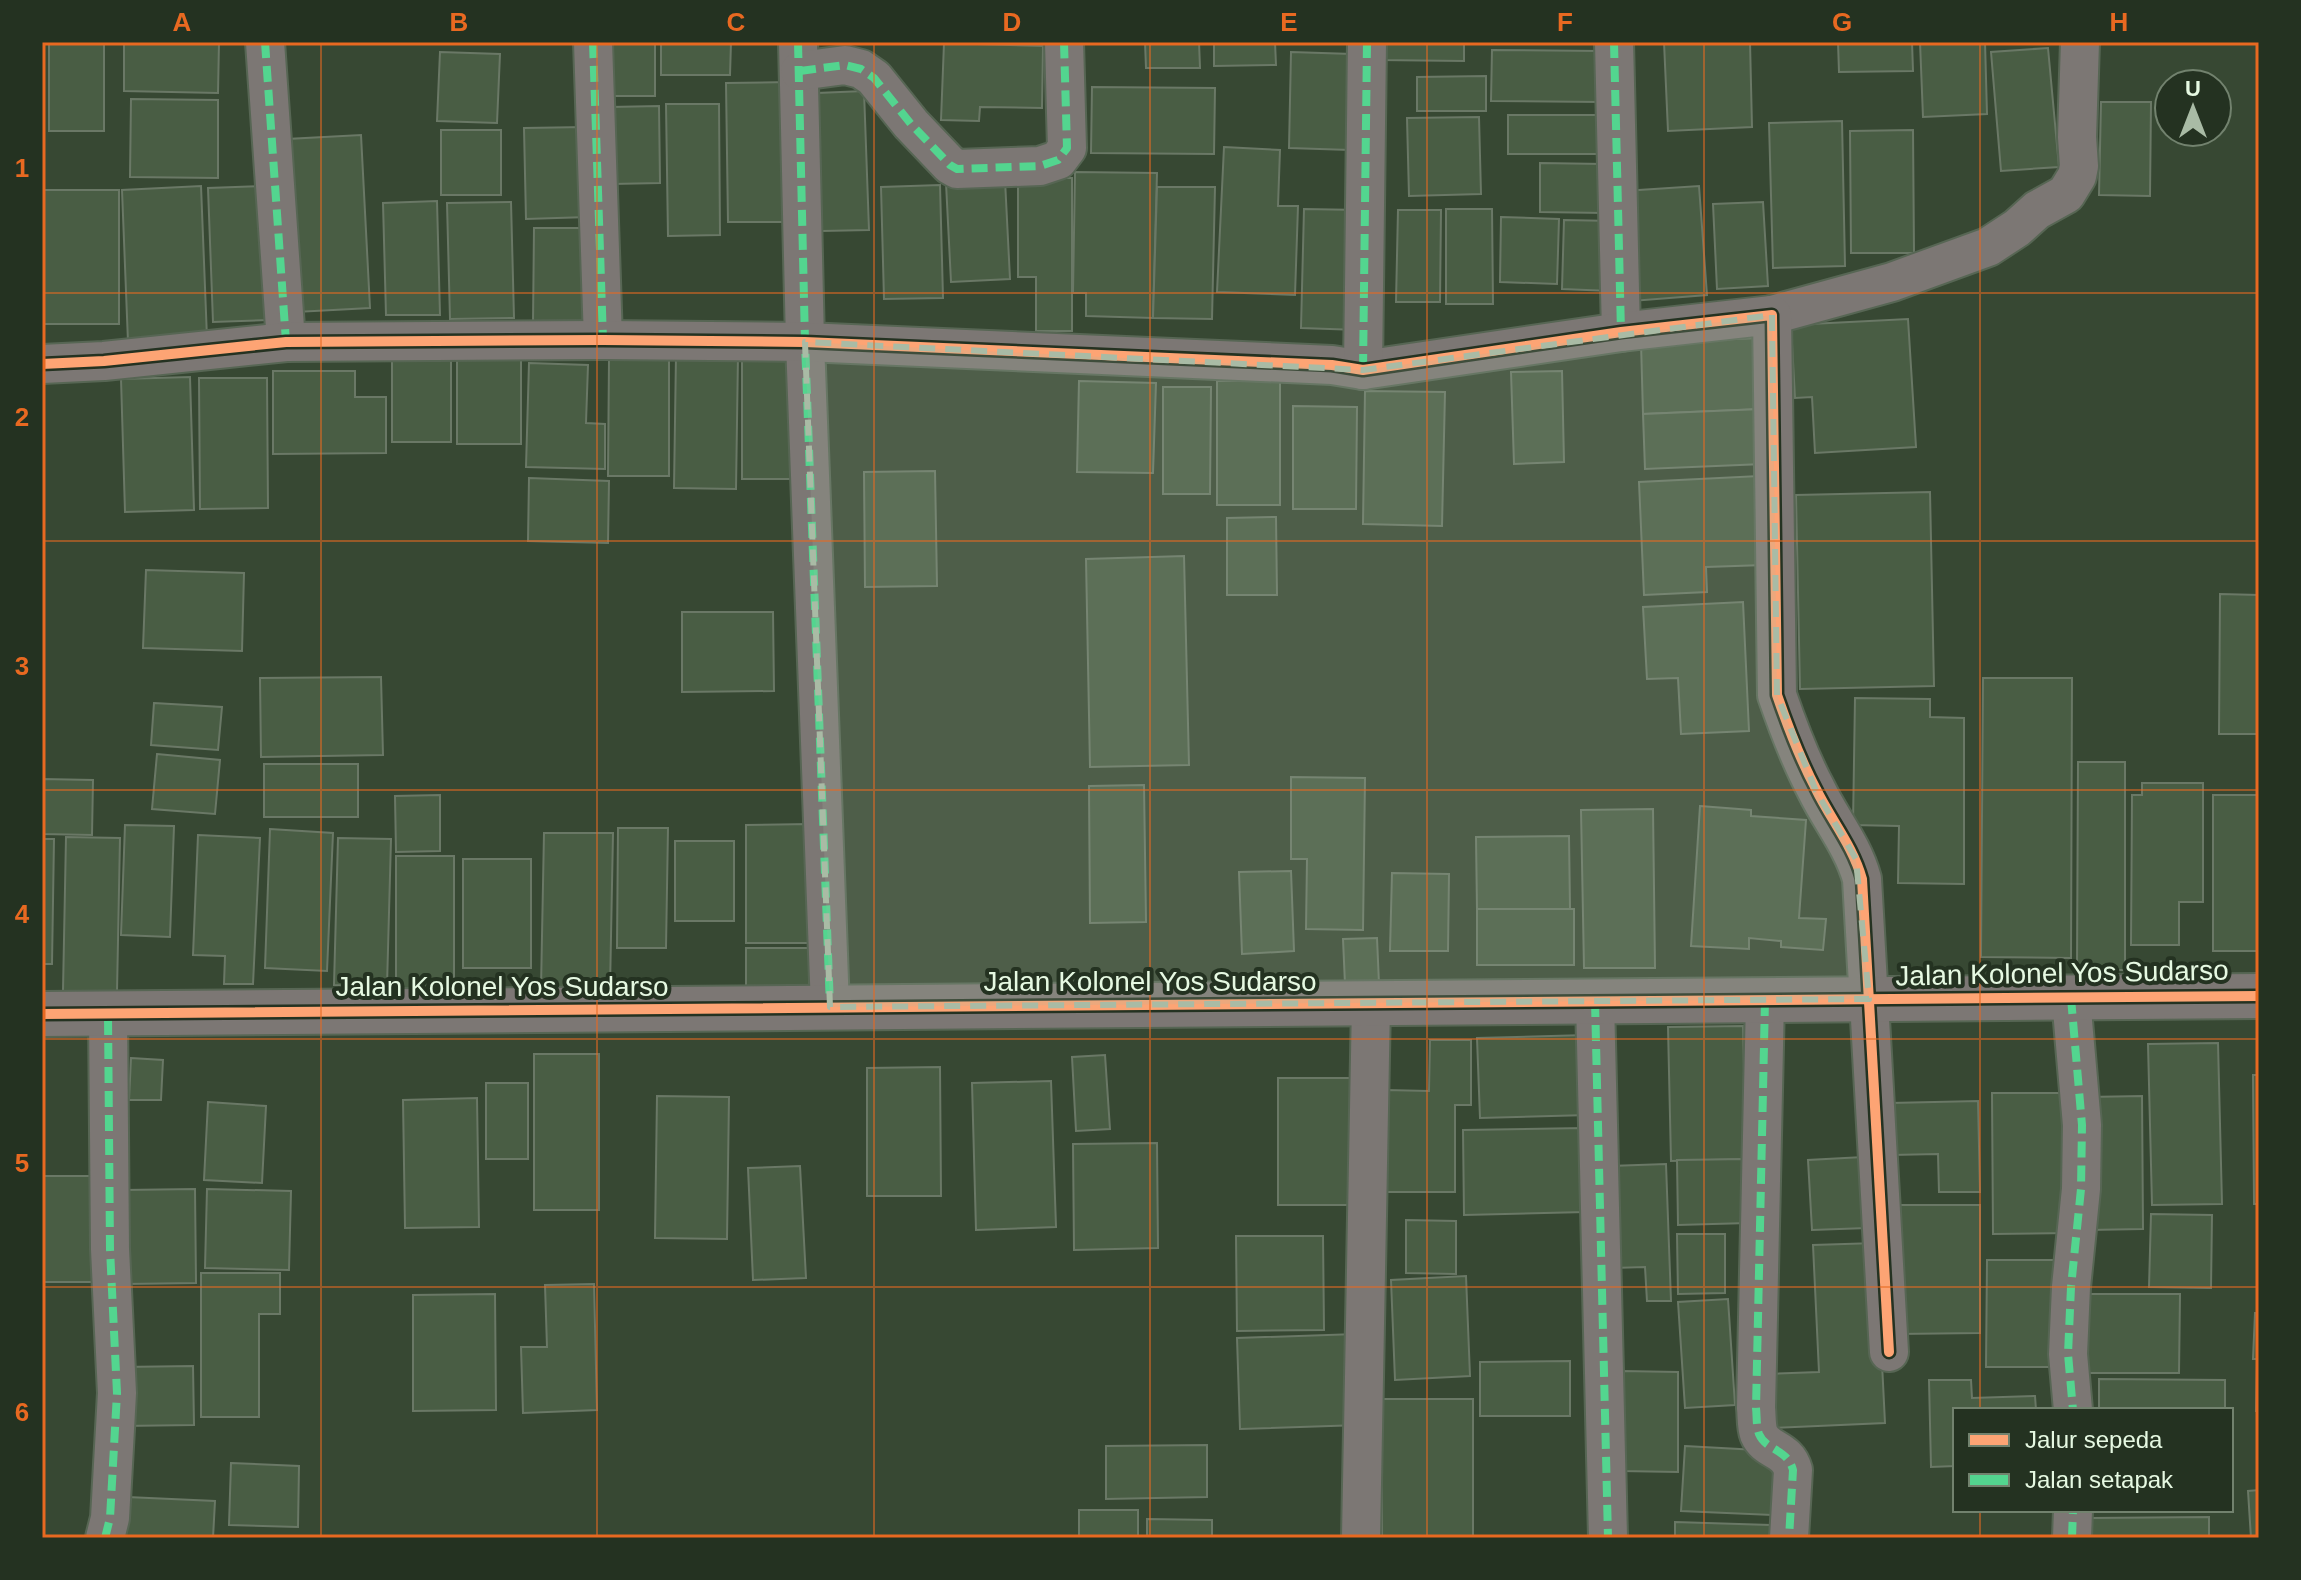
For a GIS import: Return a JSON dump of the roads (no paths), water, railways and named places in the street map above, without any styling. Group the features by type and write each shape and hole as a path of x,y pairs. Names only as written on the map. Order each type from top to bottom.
{"street":[{"path":"265,42 286,342"},
{"path":"593,42 603,340"},
{"path":"830,1007 805,342 799,57 861,69 874,78 911,124 957,169 1040,166 1058,160 1067,148 1064,42"},
{"path":"1363,370 1367,42"},
{"path":"1614,42 1621,332"},
{"path":"42,364 104,361 286,342 603,340 805,342 1316,364 1363,370 1621,332 1772,315 1892,282 1988,247 2037,210 2066,194 2079,166 2080,42"},
{"path":"1772,315 1777,695 1789,732 1816,791 1856,859 1864,897 1889,1352"},
{"name":"Jalan Kolonel Yos Sudarso","path":"42,1014 2259,996"},
{"path":"2071,998 2082,1125 2081,1189 2069,1341 2073,1408"},
{"path":"1765,1000 1756,1408 1759,1436 1788,1456 1793,1470 1789,1538"},
{"path":"1595,1001 1608,1538"},
{"path":"1361,1538 1371,1003"},
{"path":"105,1538 110,1518 117,1393 110,1249 108,1014"},
{"path":"2072,1538 2073,1512"}]}
